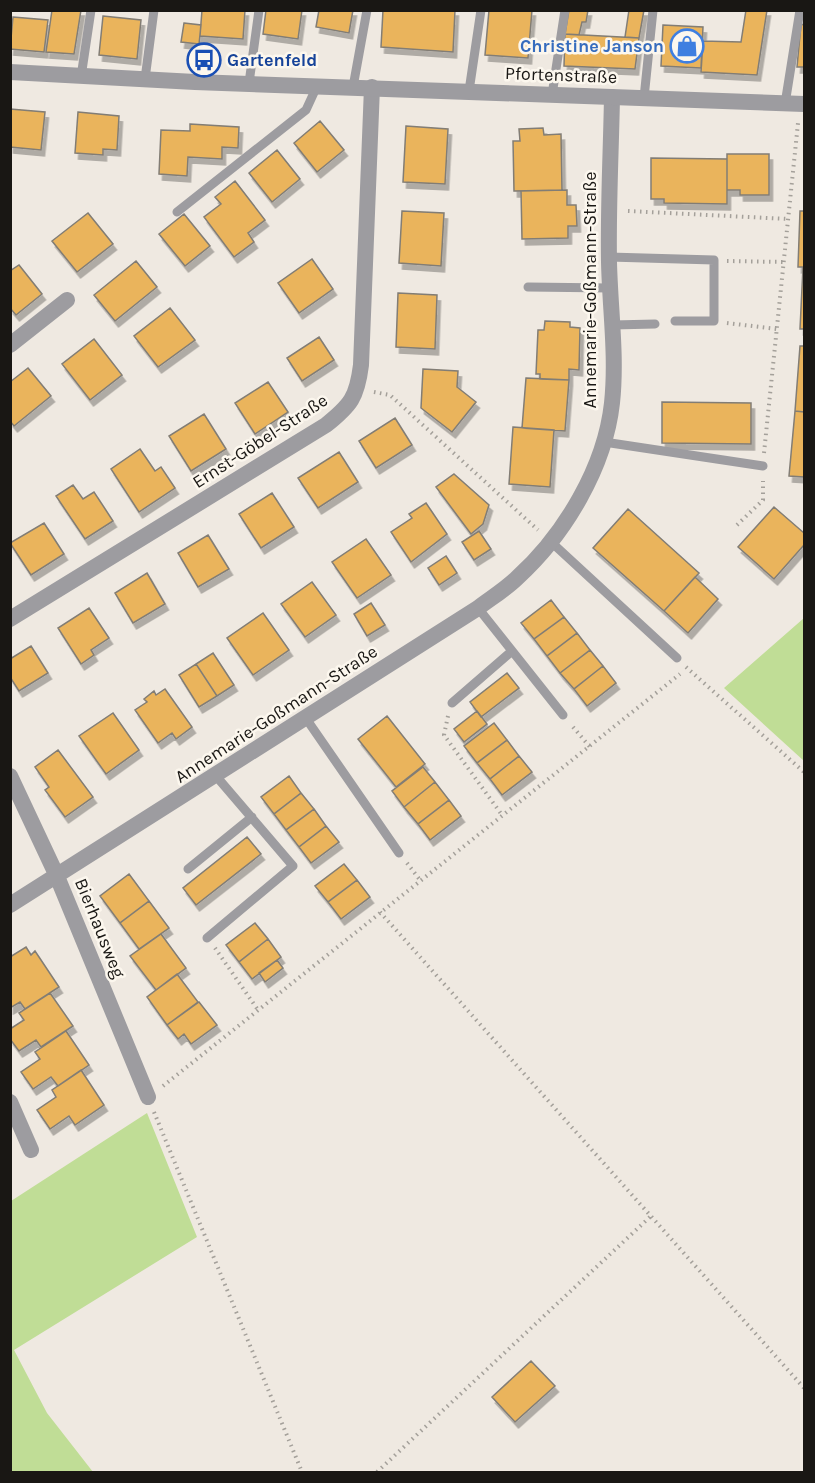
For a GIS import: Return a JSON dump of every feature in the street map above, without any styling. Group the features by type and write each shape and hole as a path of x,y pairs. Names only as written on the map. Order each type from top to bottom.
{"street":[{"name":"Pfortenstraße","path":"10,72 81,77 797,104"},
{"path":"358,388 372,87"},
{"name":"Annemarie-Goßmann-Straße","path":"10,905 478,608 518,578 550,541 574,507 604,442 612,403 613,325 609,257 612,97"},
{"path":"10,345 67,300"},
{"name":"Ernst-Göbel-Straße","path":"10,619 326,425 348,406 358,388"},
{"name":"Bierhausweg","path":"10,776 57,874 148,1097"},
{"path":"10,1102 31,1150"}],"lane":[{"path":"81,77 91,10"},
{"path":"145,79 154,10"},
{"path":"249,83 259,10"},
{"path":"353,87 367,10"},
{"path":"469,91 482,10"},
{"path":"552,95 565,10"},
{"path":"644,98 653,10"},
{"path":"797,104 800,10"},
{"path":"177,212 306,110 316,86"},
{"path":"609,257 714,260 714,321 675,321"},
{"path":"528,287 610,288"},
{"path":"613,325 655,324"},
{"path":"604,442 763,466"},
{"path":"550,541 677,658"},
{"path":"478,608 563,715"},
{"path":"452,703 512,651"},
{"path":"305,717 399,853"},
{"path":"207,938 293,866 216,776"},
{"path":"188,869 252,817"}],"path":[{"path":"737,525 763,500 763,466 784,262 797,104"},
{"path":"610,210 788,219"},
{"path":"714,260 784,262"},
{"path":"714,321 777,329"},
{"path":"358,388 390,395 550,541"},
{"path":"677,658 804,772"},
{"path":"302,1473 148,1097 687,668"},
{"path":"452,703 444,735 502,815"},
{"path":"563,715 590,747"},
{"path":"380,912 804,1388"},
{"path":"207,938 258,1010"},
{"path":"377,1473 651,1216"}],"green space":[{"path":"804,618 804,761 724,688"},
{"path":"147,1113 197,1237 14,1350 47,1413 93,1472 11,1472 11,1201"}],"building":[{"path":"52,10 81,10 74,54 46,52"},
{"path":"202,10 245,10 243,39 200,36"},
{"path":"266,10 302,10 298,39 263,34"},
{"path":"319,10 353,10 349,33 316,27"},
{"path":"383,10 455,10 453,52 381,47"},
{"path":"489,10 532,10 528,58 485,55"},
{"path":"569,10 588,10 586,22 582,22 579,35 565,34"},
{"path":"629,10 644,10 639,38 625,37"},
{"path":"746,10 767,10 757,75 701,72 703,41 741,42"},
{"path":"103,16 141,20 137,59 99,55"},
{"path":"13,17 48,20 44,52 10,49"},
{"path":"184,23 201,25 199,44 181,42"},
{"path":"801,24 804,25 804,67 797,67"},
{"path":"663,25 703,27 701,68 661,66"},
{"path":"565,34 639,38 635,69 564,66"},
{"path":"10,109 45,112 41,150 10,147"},
{"path":"78,112 119,116 117,150 103,149 103,155 75,153"},
{"path":"320,121 344,150 317,172 294,143"},
{"path":"190,124 239,127 238,148 222,147 222,159 188,157 187,176 159,174 161,130 190,131"},
{"path":"406,126 448,129 445,184 403,182"},
{"path":"543,128 544,135 561,134 562,190 514,191 513,141 520,141 519,129"},
{"path":"277,150 300,179 272,202 249,173"},
{"path":"727,154 769,154 769,195 740,195 740,190 727,190"},
{"path":"651,158 727,159 727,204 664,203 664,199 651,199"},
{"path":"235,181 265,220 248,233 254,242 234,257 204,217 221,204 215,197"},
{"path":"567,190 567,205 576,205 577,226 568,226 568,238 522,239 521,191"},
{"path":"402,211 444,213 441,266 399,263"},
{"path":"800,211 804,211 804,267 798,267"},
{"path":"88,213 113,244 77,272 52,241"},
{"path":"184,214 210,246 185,266 159,234"},
{"path":"312,259 333,289 299,313 278,283"},
{"path":"136,261 157,287 115,321 94,295"},
{"path":"19,265 42,294 16,315 10,308 10,271"},
{"path":"803,267 804,329 800,329"},
{"path":"398,293 437,295 435,349 396,347"},
{"path":"170,308 195,340 158,367 134,336"},
{"path":"545,321 570,322 570,327 580,328 579,370 569,369 569,380 540,379 540,374 536,374 538,330 544,330"},
{"path":"319,337 334,360 302,381 287,358"},
{"path":"94,339 122,375 90,400 62,364"},
{"path":"800,346 804,346 804,412 795,411"},
{"path":"28,368 51,396 14,426 10,421 10,382"},
{"path":"423,369 458,371 457,387 476,402 452,432 421,408"},
{"path":"526,378 569,380 565,431 522,428"},
{"path":"268,382 288,412 255,434 235,403"},
{"path":"662,402 751,403 751,444 662,443"},
{"path":"795,411 804,412 804,477 789,476"},
{"path":"204,414 226,449 191,471 169,436"},
{"path":"395,418 412,445 376,468 359,441"},
{"path":"513,427 554,430 550,487 509,484"},
{"path":"140,449 155,471 161,467 175,488 139,512 111,469"},
{"path":"339,452 358,482 318,508 298,478"},
{"path":"454,474 489,505 483,524 471,534 436,487"},
{"path":"73,485 83,499 94,492 113,521 85,539 56,496"},
{"path":"272,493 294,527 261,548 239,514"},
{"path":"426,503 447,534 411,562 391,532 412,518 409,514"},
{"path":"774,507 804,533 804,545 774,579 738,547"},
{"path":"628,509 699,573 664,611 593,548"},
{"path":"44,523 64,554 31,575 10,543"},
{"path":"479,531 491,549 474,560 462,542"},
{"path":"208,535 229,569 198,587 178,553"},
{"path":"366,539 391,575 357,598 332,562"},
{"path":"446,556 457,573 439,585 428,568"},
{"path":"147,573 165,604 133,623 115,593"},
{"path":"695,577 718,599 688,633 664,611"},
{"path":"312,582 336,615 305,637 281,604"},
{"path":"551,600 564,617 534,639 521,623"},
{"path":"371,603 385,625 367,636 354,614"},
{"path":"89,608 109,638 91,650 94,655 81,664 58,628"},
{"path":"263,613 289,650 253,675 227,638"},
{"path":"564,617 577,633 547,656 534,639"},
{"path":"577,633 590,650 560,673 547,656"},
{"path":"31,646 48,673 19,691 10,677 10,659"},
{"path":"590,650 603,666 574,689 560,673"},
{"path":"213,653 234,685 217,696 196,664"},
{"path":"196,664 217,696 199,707 179,675"},
{"path":"603,666 616,683 587,706 574,689"},
{"path":"507,673 519,688 481,717 470,702"},
{"path":"165,689 192,727 176,739 172,733 158,743 135,710 147,702 144,699 154,691 156,695"},
{"path":"477,711 487,724 464,742 454,729"},
{"path":"113,713 139,750 106,774 79,736"},
{"path":"387,716 425,764 396,787 358,739"},
{"path":"494,723 507,740 477,763 464,746"},
{"path":"507,740 519,756 490,779 477,763"},
{"path":"58,750 93,797 65,817 45,790 49,787 35,767"},
{"path":"519,756 532,772 502,795 490,779"},
{"path":"423,767 435,782 404,807 392,791"},
{"path":"289,776 301,793 274,814 261,797"},
{"path":"435,782 449,800 418,824 404,807"},
{"path":"301,793 314,809 286,830 274,814"},
{"path":"449,800 461,816 430,840 418,824"},
{"path":"314,809 326,826 299,847 286,830"},
{"path":"326,826 339,842 311,863 299,847"},
{"path":"247,837 261,854 196,905 183,888"},
{"path":"344,864 357,880 328,902 315,886"},
{"path":"129,874 149,901 120,923 100,896"},
{"path":"357,880 370,897 341,919 328,902"},
{"path":"149,901 169,928 139,949 120,923"},
{"path":"255,923 268,939 239,962 226,945"},
{"path":"161,934 186,968 156,990 130,956"},
{"path":"268,939 281,957 252,979 239,962"},
{"path":"26,947 31,955 35,951 59,987 25,1009 20,1002 10,1008 10,957"},
{"path":"277,960 283,968 265,982 259,973"},
{"path":"177,974 198,1002 167,1025 147,997"},
{"path":"50,993 73,1026 41,1047 36,1040 19,1051 10,1039 10,1029 24,1020 19,1013"},
{"path":"199,1002 217,1025 191,1044 184,1034 178,1039 167,1025"},
{"path":"66,1031 89,1065 58,1086 51,1077 33,1089 21,1072 40,1059 35,1052"},
{"path":"81,1070 104,1105 75,1125 69,1116 50,1129 37,1110 56,1097 52,1090"},
{"path":"531,1361 555,1386 515,1422 492,1397"}],"place":[{"name":"Christine Janson","path":"687,46"},
{"name":"Gartenfeld","path":"204,60"}]}
